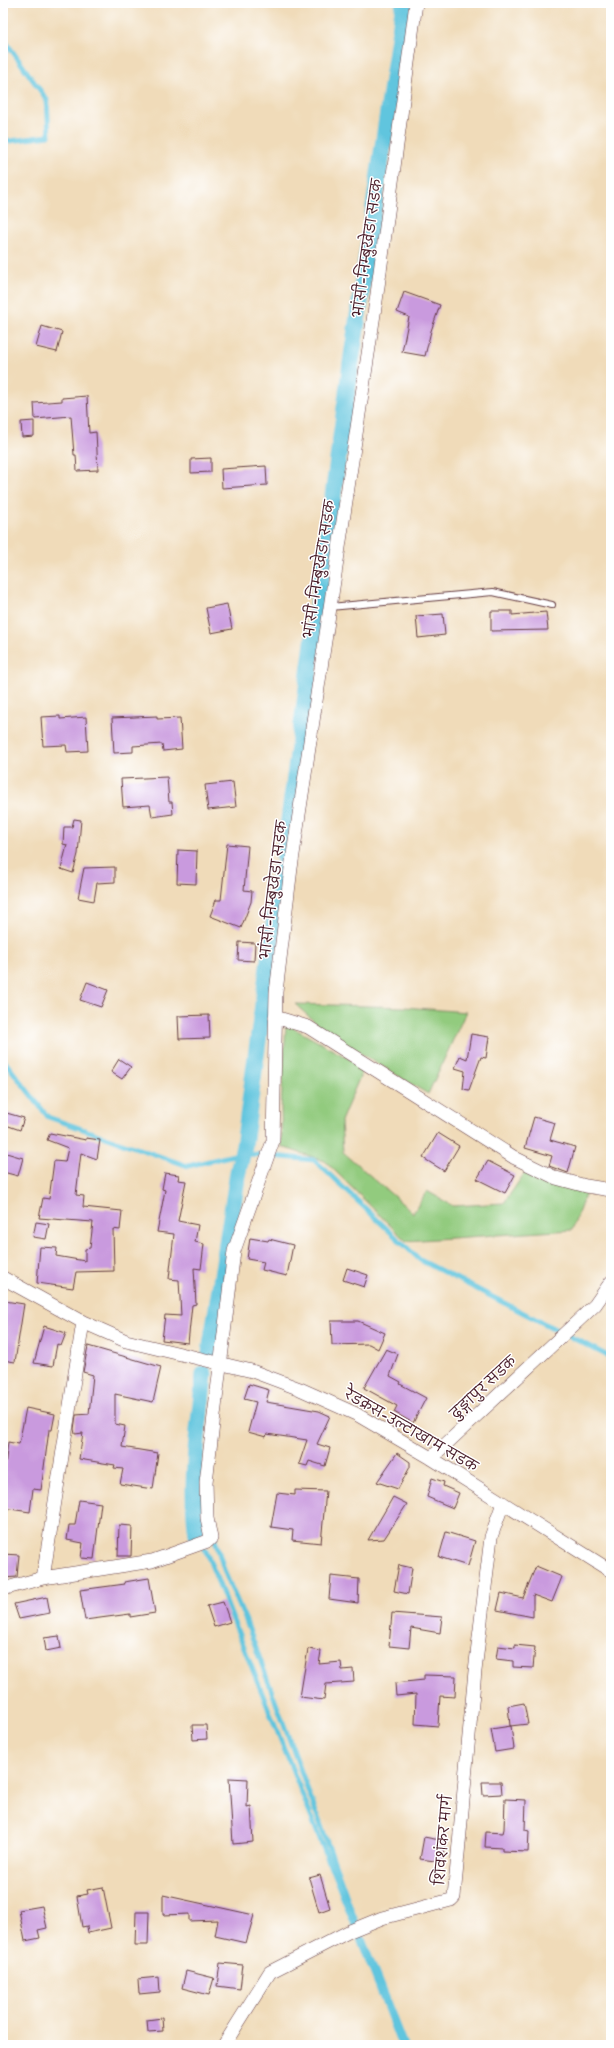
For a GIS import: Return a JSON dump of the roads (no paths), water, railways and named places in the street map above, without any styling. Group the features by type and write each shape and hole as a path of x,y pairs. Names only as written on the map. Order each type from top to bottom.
{"street":[{"name":"भांसी-निम्बुखेडा सडक","path":"220,1363 234,1251 273,1141 275,1017 291,868 376,302 416,3"},
{"path":"275,1017 308,1026 515,1158 556,1178 586,1186 611,1190"},
{"name":"रेडक्रस-उल्टाखाम सडक","path":"3,1278 83,1322 126,1341 252,1371 300,1389 356,1414 431,1458 611,1571"},
{"name":"ढुङ्गापुर सडक","path":"431,1458 555,1340 595,1305 611,1282"},
{"path":"43,1578 83,1322"},
{"path":"3,1589 43,1578 152,1561 208,1541 211,1538 207,1518 206,1482 220,1363"},
{"name":"शिवशंकर मार्ग","path":"224,2045 270,1972 350,1931 382,1918 451,1900 454,1897 475,1671 491,1537 503,1503"}],"lane":[{"path":"330,607 493,592 552,604"}],"waterway":[{"path":"284,857 351,363 404,3"},
{"path":"3,38 47,100 49,136 10,141 3,139"},
{"path":"210,1352 238,1172 244,1146 281,870"},
{"path":"3,1059 48,1117 188,1166 234,1155 251,1154 314,1160 420,1260 606,1355 611,1359"},
{"path":"197,1535 194,1474 204,1374"},
{"path":"214,1536 225,1573 246,1621 357,1924"},
{"path":"205,1549 354,1925"},
{"path":"361,1934 405,2045"},
{"path":"359,1938 400,2045"}]}
